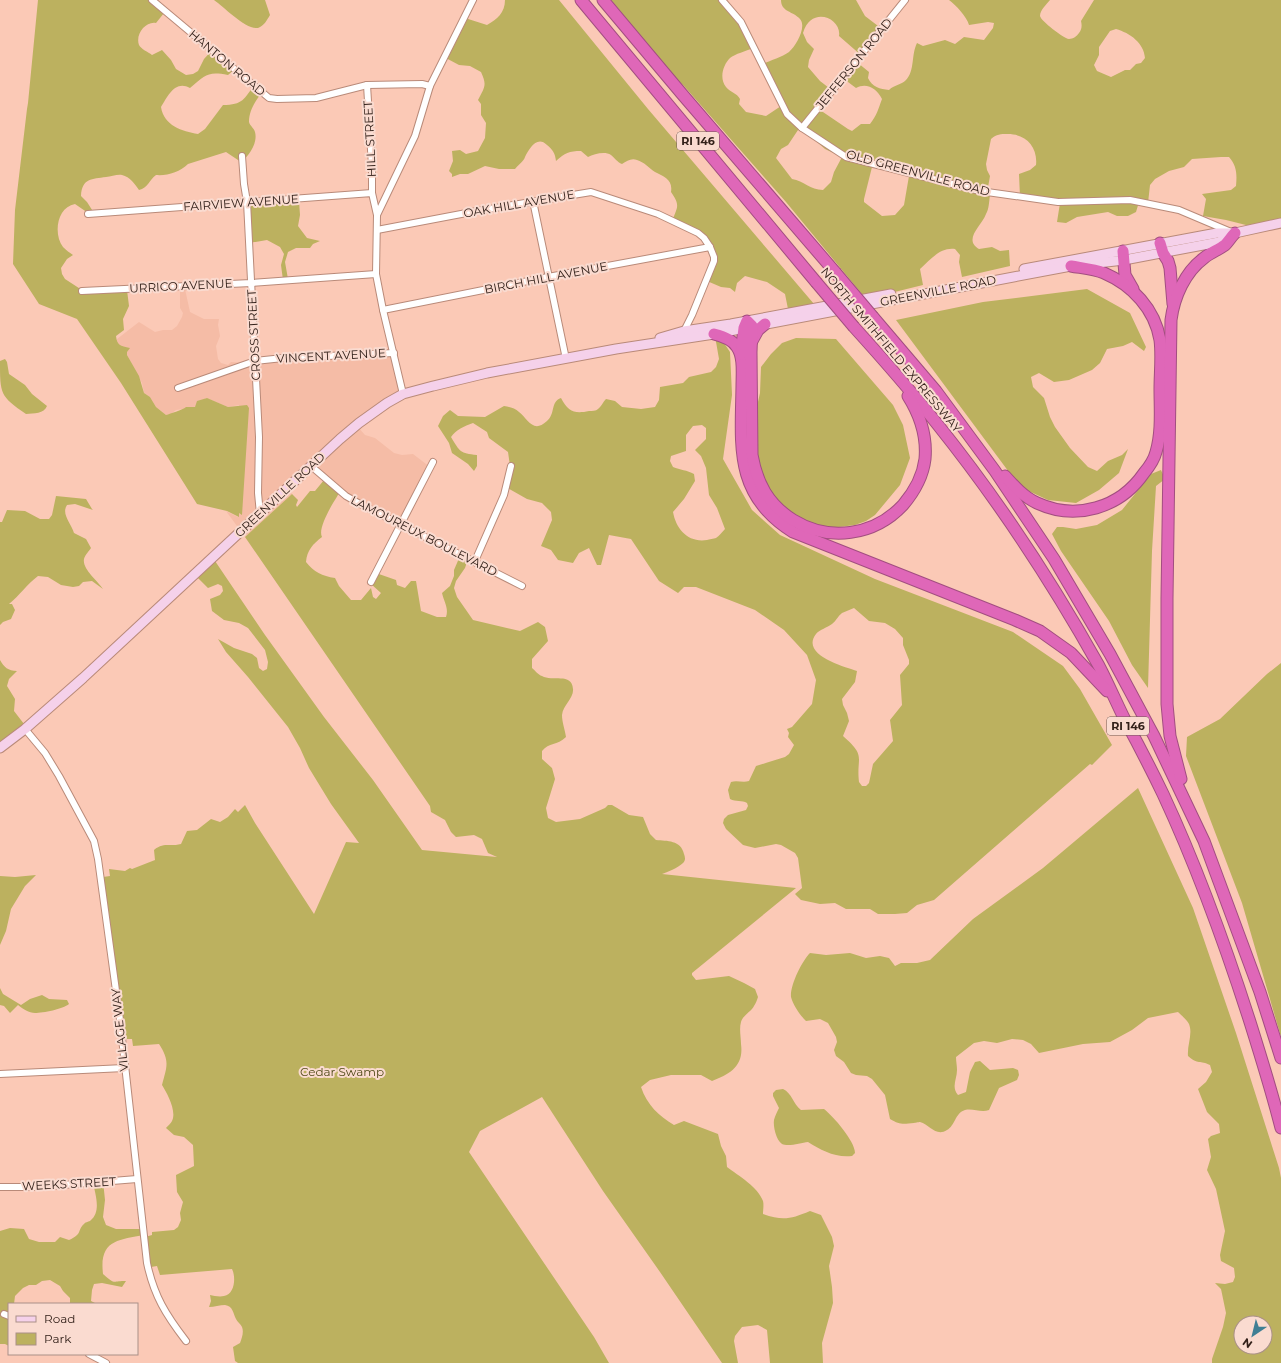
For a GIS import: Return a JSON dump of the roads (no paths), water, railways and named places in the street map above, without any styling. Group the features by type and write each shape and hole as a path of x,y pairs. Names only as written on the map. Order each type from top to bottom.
{"highway":[{"name":"NORTH SMITHFIELD EXPRESSWAY","path":"581,0 816,282 939,426 979,479 1016,533 1075,625 1100,669 1163,794 1214,917 1241,995 1281,1128"},
{"name":"NORTH SMITHFIELD EXPRESSWAY","path":"603,0 936,391 979,449 1054,560 1088,615 1135,700 1204,841 1260,992 1281,1058"},
{"path":"1173,307 1184,283 1197,264 1203,258 1224,245 1235,233"},
{"path":"1162,248 1170,268 1173,307 1170,360 1167,704 1170,736 1188,807"},
{"path":"979,449 1019,491 1033,501 1046,507 1058,510 1083,511 1100,507 1120,498 1136,484 1151,463 1156,453 1159,437 1161,353 1160,339 1154,321 1125,274 1124,255"},
{"path":"1071,266 1103,273 1136,293"},
{"path":"752,341 758,330 765,324"},
{"path":"748,325 752,341 752,456 758,478 774,505 787,516 806,527 828,533 849,533 860,531 885,520 910,497 922,472 925,460 925,446 921,423 911,401 891,368"},
{"path":"748,325 741,354 742,452 744,468 753,492 773,518 793,532 1040,631 1071,653 1115,700"},
{"path":"714,334 733,342 741,354"}],"main road":[{"name":"GREENVILLE ROAD","path":"0,748 25,729 107,657 359,423 387,403 403,394 487,373 616,349 714,334 748,325 1162,248 1218,233 1235,233 1281,223"},
{"name":"GREENVILLE ROAD","path":"616,349 684,331 765,324 1124,255"}],"street":[{"name":"HANTON ROAD","path":"152,0 269,98 316,98 367,85 422,84 430,86"},
{"path":"377,214 415,136 430,86 473,0"},
{"name":"OLD GREENVILLE ROAD","path":"722,0 741,22 787,114 802,128 846,157 980,191 1058,202 1130,200 1179,210 1235,233"},
{"name":"JEFFERSON ROAD","path":"802,128 905,0"},
{"name":"HILL STREET","path":"367,85 372,166 372,193"},
{"name":"CROSS STREET","path":"242,156 247,202 259,437 258,494 260,514"},
{"name":"OAK HILL AVENUE","path":"377,230 533,201 591,192 658,214 698,233 704,238 710,247"},
{"path":"372,193 377,214 376,274 403,394"},
{"name":"FAIRVIEW AVENUE","path":"88,214 372,193"},
{"path":"533,201 566,358"},
{"path":"684,331 712,266 714,257 710,247"},
{"name":"BIRCH HILL AVENUE","path":"383,310 710,247"},
{"name":"URRICO AVENUE","path":"82,291 251,283 376,274"},
{"name":"VINCENT AVENUE","path":"178,388 255,361 283,358 394,353"},
{"path":"371,582 433,462"},
{"name":"LAMOUREUX BOULEVARD","path":"311,466 346,496 522,586"},
{"path":"475,561 504,495 511,466"},
{"name":"VILLAGE WAY","path":"25,729 45,753 94,841 104,898 120,1020 124,1068 130,1107 147,1263 151,1283 158,1301 168,1318 186,1342"},
{"path":"0,1074 124,1068"},
{"name":"WEEKS STREET","path":"0,1187 38,1187 137,1180"},
{"path":"91,1355 106,1363"}],"park label":[{"name":"Cedar Swamp","path":"342,1072"}]}
